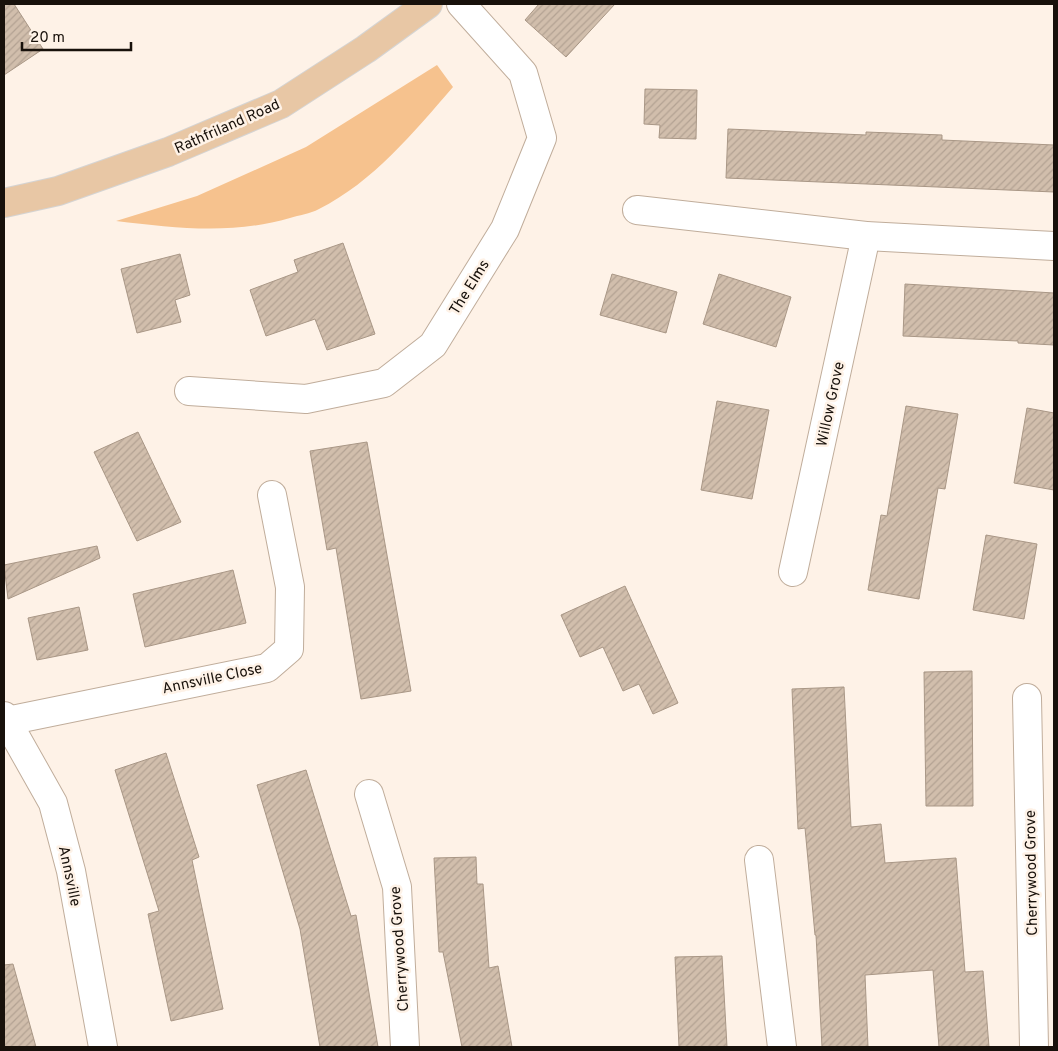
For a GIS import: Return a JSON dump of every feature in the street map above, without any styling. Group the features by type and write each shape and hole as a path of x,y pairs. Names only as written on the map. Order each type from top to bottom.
{"main road":[{"name":"Rathfriland Road","path":"4,203 58,192 150,159 280,104 366,49 428,4"}],"street":[{"name":"The Elms","path":"189,391 306,399 384,383 433,345 505,230 542,138 523,73 461,4"},
{"path":"637,210 866,236 1054,246"},
{"name":"Willow Grove","path":"793,572 866,236"},
{"name":"Annsville Close","path":"5,719 267,668 289,649 290,587 272,495"},
{"name":"Cherrywood Grove","path":"1027,698 1034,1047"},
{"name":"Annsville","path":"5,719 53,803 71,871 104,1047"},
{"name":"Cherrywood Grove","path":"369,794 396,887 406,1047"},
{"path":"759,860 782,1047"}],"shaded area":[{"path":"437,65 453,87 392,155 357,185 316,211 246,227 182,228 116,221 197,196 306,147"}],"building":[{"path":"4,4 14,4 43,49 4,75"},
{"path":"539,4 615,4 566,57 525,20"},
{"path":"645,89 697,90 696,139 659,138 660,125 644,124"},
{"path":"728,129 866,135 866,132 942,135 942,140 1054,145 1054,192 726,178"},
{"path":"343,243 375,334 327,350 315,319 266,336 250,290 298,272 294,260"},
{"path":"180,254 190,295 175,300 181,322 137,333 121,269"},
{"path":"612,274 677,292 666,333 600,315"},
{"path":"719,274 791,297 776,347 703,324"},
{"path":"905,284 1054,293 1054,345 1018,343 1018,341 903,336"},
{"path":"717,401 769,410 752,499 701,490"},
{"path":"906,406 958,414 945,489 938,488 919,599 868,590 881,515 887,516"},
{"path":"1027,408 1054,413 1054,490 1014,483"},
{"path":"138,432 181,522 137,541 94,452"},
{"path":"367,442 411,691 361,699 336,548 327,550 310,451"},
{"path":"986,535 1037,544 1024,619 973,610"},
{"path":"97,546 100,558 8,599 4,565"},
{"path":"233,570 246,623 145,647 133,594"},
{"path":"625,586 678,703 653,714 639,684 623,691 603,647 580,657 561,615"},
{"path":"79,607 88,650 37,660 28,618"},
{"path":"972,671 973,806 926,806 924,672"},
{"path":"844,687 851,827 881,824 885,863 956,858 965,972 983,971 989,1047 939,1047 933,970 865,975 868,1047 822,1047 816,935 805,828 798,829 792,689"},
{"path":"166,753 199,857 192,860 223,1009 171,1021 148,914 159,911 115,770"},
{"path":"306,770 351,916 356,915 378,1047 320,1047 300,929 257,785"},
{"path":"476,857 477,884 483,884 489,968 498,966 512,1047 462,1047 443,952 439,952 434,858"},
{"path":"722,956 727,1047 679,1047 675,957"},
{"path":"13,964 36,1047 4,1047 4,965"}]}
